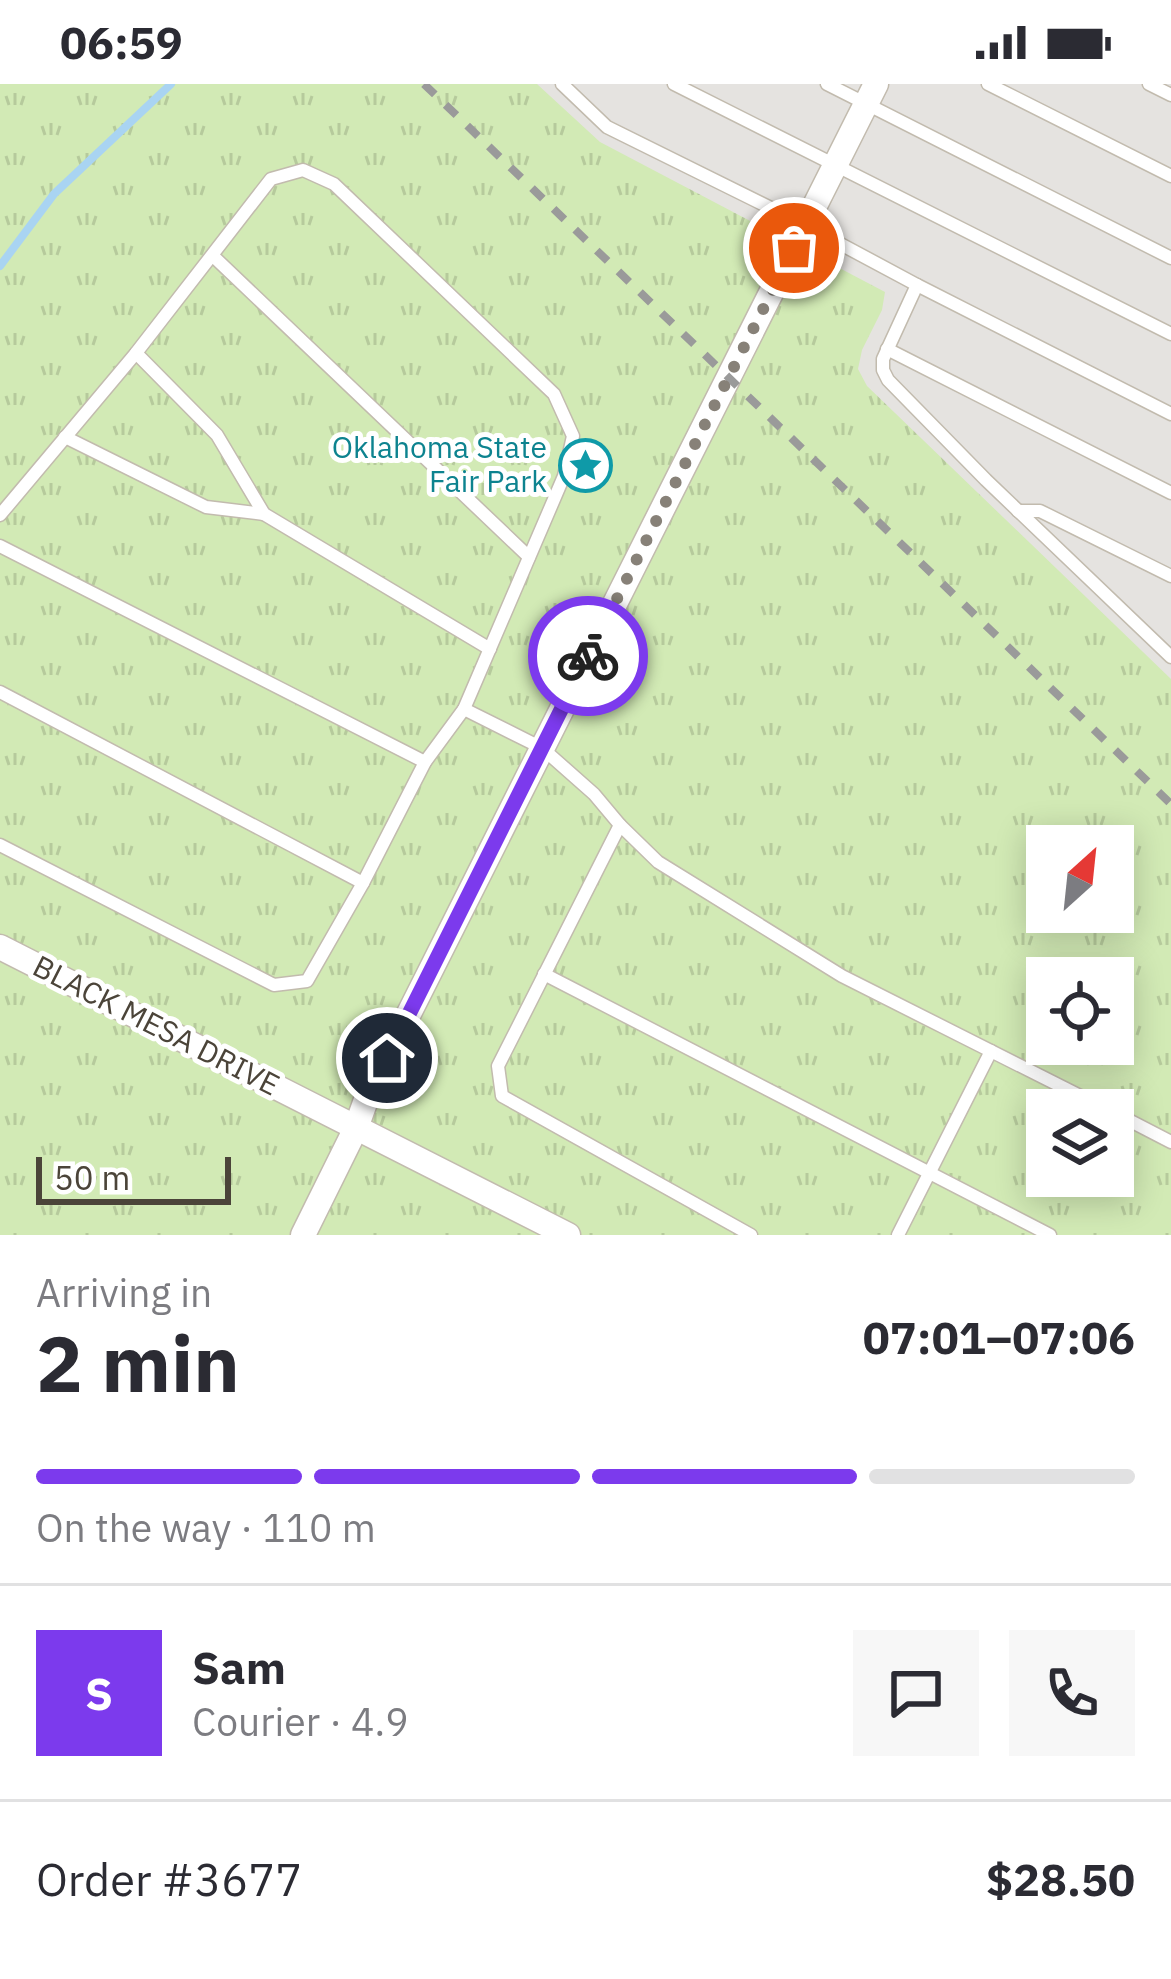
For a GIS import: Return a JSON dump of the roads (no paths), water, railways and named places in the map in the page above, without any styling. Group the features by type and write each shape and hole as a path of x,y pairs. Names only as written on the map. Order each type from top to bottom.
{"street":[{"path":"303,1235 367,1097 871,94"},
{"name":"BLACK MESA DRIVE","path":"0,947 568,1235"}],"lane":[{"path":"562,84 608,127 1171,415"},
{"path":"674,84 1171,334"},
{"path":"826,84 871,94 1171,257"},
{"path":"988,84 1171,176"},
{"path":"1149,84 1171,95"},
{"path":"0,515 136,353 271,178 304,170 334,184 554,394 573,436 564,476 464,709 425,762 307,981 274,985 0,845"},
{"path":"213,256 529,557"},
{"path":"917,285 883,359 888,380 1171,657"},
{"path":"887,350 1171,493"},
{"path":"136,353 218,435 264,514"},
{"path":"65,437 206,507 264,514 490,649"},
{"path":"1017,511 1040,511 1171,576"},
{"path":"0,546 425,762"},
{"path":"0,692 363,883"},
{"path":"464,709 542,748 594,794 658,862 842,976 1067,1089"},
{"path":"620,825 498,1066 502,1096 751,1235"},
{"path":"544,974 1050,1235"},
{"path":"898,1235 992,1051"},
{"path":"1134,1123 1171,1142"}],"waterway":[{"path":"0,266 54,194 171,84"}],"railway":[{"path":"424,84 1171,804"}],"place":[{"name":"Oklahoma State Fair Park","path":"586,465"}]}
